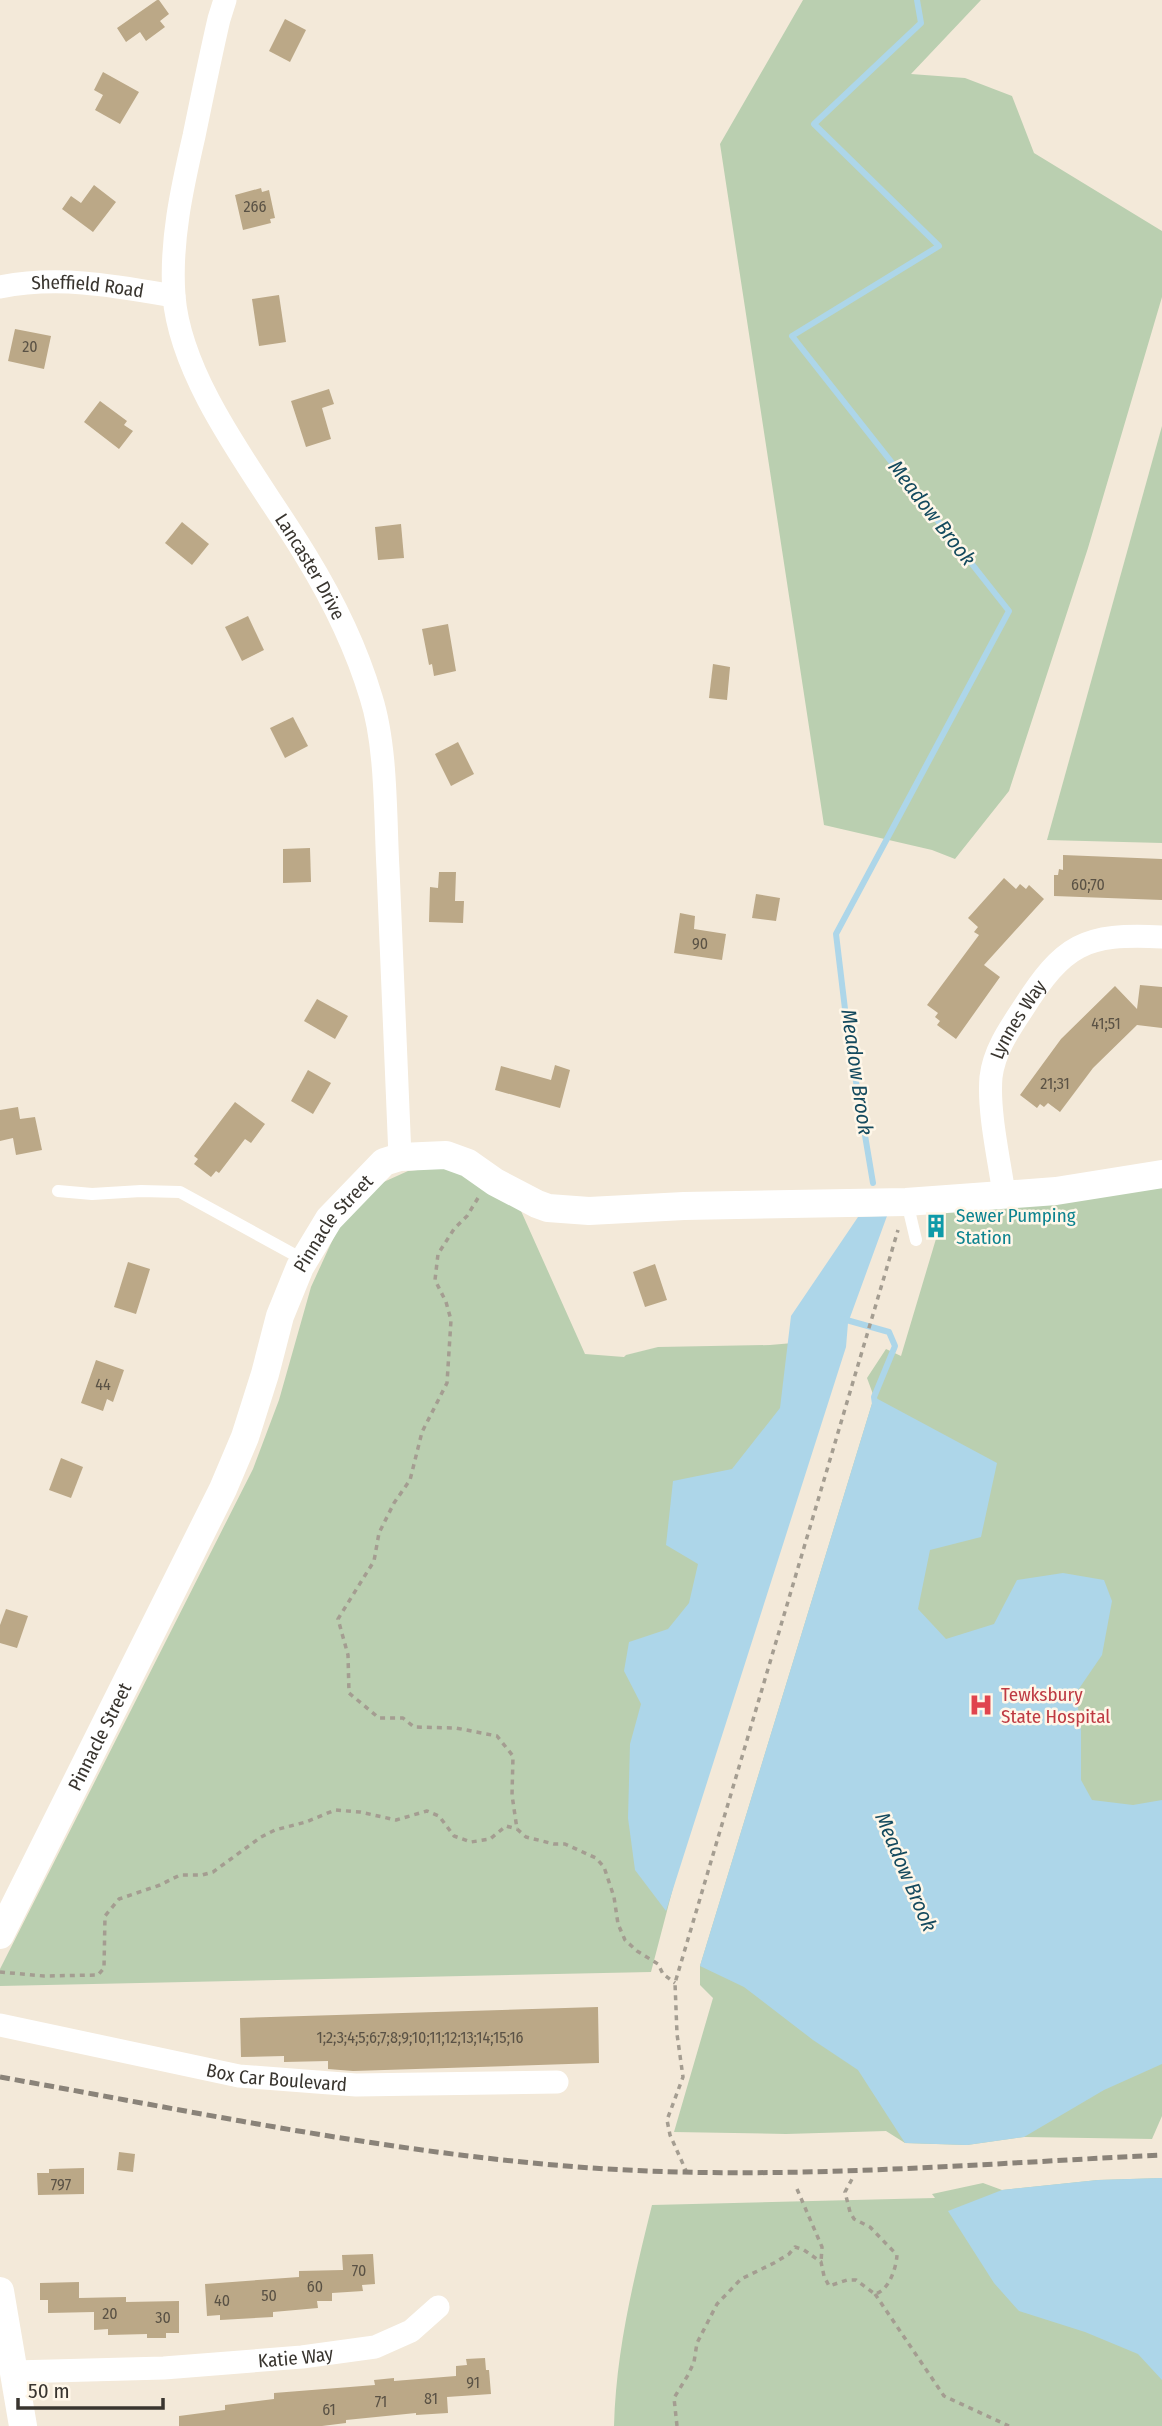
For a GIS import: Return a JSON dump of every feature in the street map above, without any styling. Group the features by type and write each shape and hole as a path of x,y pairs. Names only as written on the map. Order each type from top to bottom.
{"street":[{"name":"Lancaster Drive","path":"225,0 180,195 175,237 174,296 186,348 201,382 228,432 307,558 354,646 372,700 380,740 385,820 400,1157"},
{"name":"Sheffield Road","path":"0,288 31,282 76,282 174,296"},
{"name":"Lynnes Way","path":"1004,1194 991,1089 994,1065 1007,1032 1045,974 1073,950 1107,937 1162,937"},
{"name":"Pinnacle Street","path":"0,1936 223,1489 245,1437 280,1316 304,1260 330,1219 384,1161 400,1157 446,1155 468,1163 489,1178 548,1208 589,1211 684,1206 906,1202 1056,1191 1162,1174"},
{"name":"Box Car Boulevard","path":"0,2025 239,2076 356,2085 557,2082"},
{"path":"0,2291 8,2359 23,2426"},
{"name":"Katie Way","path":"8,2359 164,2368 290,2358 375,2347 411,2331 438,2307"}],"lane":[{"path":"58,1191 92,1194 180,1192 304,1260"},
{"path":"906,1202 916,1240"}],"path":[{"path":"489,1178 467,1216 454,1229 438,1254 435,1280 451,1320 447,1383 422,1432 410,1480 394,1503 379,1533 374,1561 338,1619 348,1656 349,1693 379,1718 403,1718 414,1727 456,1728 497,1736 513,1756 512,1795 517,1829"},
{"path":"687,2173 670,2135 667,2120 682,2077 675,1983 906,1202"},
{"path":"0,1972 44,1976 101,1974 104,1968 105,1916 118,1899 160,1885 180,1875 213,1872 266,1834 306,1822 332,1810 360,1812 396,1821 427,1811 439,1816 454,1836 471,1842 490,1839 506,1826 517,1829 526,1837 565,1844 596,1858 604,1867 614,1897 618,1924 625,1940 658,1964 663,1974 675,1983"},
{"path":"852,2179 845,2192 854,2219 870,2227 897,2255 892,2277 880,2292 875,2294"},
{"path":"797,2189 822,2247 821,2262 829,2286 856,2280 875,2294 944,2396 1009,2426"},
{"path":"677,2426 674,2398 694,2362 702,2332 717,2304 730,2288 795,2248 804,2250 821,2262"}],"green space":[{"path":"803,0 981,0 911,74 965,78 1012,96 1034,153 1162,231 1162,297 1088,548 1009,791 955,859 932,850 824,825 720,144"},
{"path":"1162,426 1162,843 1047,840"},
{"path":"436,1168 452,1170 517,1202 585,1354 624,1357 658,1347 770,1345 816,1341 651,1972 0,1986 0,1969 253,1469 279,1400 311,1287 338,1228 377,1185 408,1171"},
{"name":"Tewksbury State Hospital","path":"1162,1181 1162,2116 1152,2139 1024,2137 967,2145 905,2143 886,2131 786,2134 674,2132 713,1998 700,1985 700,1966 874,1397 867,1378 886,1349 901,1356 947,1202"},
{"path":"1162,2178 1162,2426 614,2426 622,2342 652,2205 935,2198 932,2194 983,2183 1002,2190 1098,2180"}],"water":[{"path":"887,1216 848,1323 846,1347 666,1911 635,1870 628,1818 630,1744 641,1704 624,1671 629,1642 668,1629 689,1603 698,1564 666,1545 673,1481 732,1469 780,1408 791,1316 858,1217"},
{"name":"Tewksbury State Hospital","path":"874,1397 997,1463 981,1537 930,1550 918,1609 946,1639 994,1624 1017,1580 1063,1573 1104,1580 1112,1601 1102,1655 1076,1693 1081,1731 1081,1780 1092,1800 1133,1805 1162,1800 1162,2064 1104,2090 1024,2137 967,2145 905,2143 858,2070 813,2040 744,1987 700,1966"},
{"path":"1162,2178 1162,2380 1138,2354 1085,2332 1019,2311 994,2283 948,2211 1002,2190 1098,2180"}],"building":[{"path":"157,0 169,14 160,21 165,27 146,41 140,32 126,42 117,28"},
{"path":"285,19 306,30 290,62 269,51"},
{"path":"103,72 139,92 120,124 95,110 103,95 94,90"},
{"path":"94,185 116,202 93,232 62,209 71,196 81,203"},
{"path":"261,188 262,192 269,190 275,218 270,219 271,223 243,230 235,195"},
{"path":"279,295 286,342 259,346 252,299"},
{"path":"15,329 51,336 44,369 8,361"},
{"path":"329,389 334,404 322,408 331,439 306,447 291,401"},
{"path":"100,401 127,421 124,425 133,431 119,449 84,422"},
{"path":"182,522 209,544 192,565 165,543"},
{"path":"401,524 404,558 378,560 375,527"},
{"path":"248,616 264,650 242,661 225,627"},
{"path":"448,624 456,671 434,676 432,664 429,665 422,629"},
{"path":"713,664 730,667 727,700 709,698"},
{"path":"293,717 308,746 285,758 270,728"},
{"path":"458,742 474,774 451,786 435,754"},
{"path":"310,848 311,882 283,883 283,849"},
{"path":"1063,855 1162,859 1162,900 1054,896 1054,875 1058,875 1059,869 1063,870"},
{"path":"439,872 456,872 455,901 464,901 463,923 429,922 430,887 438,888"},
{"path":"1004,878 1016,889 1020,884 1026,889 1029,885 1044,899 984,965 1000,977 956,1039 937,1025 940,1021 935,1017 938,1013 927,1005 979,935 974,932 978,927 968,918"},
{"path":"756,894 780,898 776,921 752,918"},
{"path":"680,913 695,916 694,929 726,934 722,960 674,953"},
{"path":"1140,985 1162,987 1162,1028 1137,1025 1093,1068 1060,1112 1048,1103 1044,1107 1040,1104 1037,1108 1020,1095 1061,1039 1115,986 1137,1009"},
{"path":"317,999 348,1016 335,1039 304,1021"},
{"path":"555,1065 570,1070 560,1108 495,1090 501,1066 551,1080"},
{"path":"308,1070 331,1083 313,1114 291,1101"},
{"path":"235,1102 265,1124 251,1143 245,1139 219,1173 216,1171 211,1177 194,1164 198,1159 194,1156"},
{"path":"18,1107 20,1119 35,1117 42,1150 16,1155 13,1138 0,1141 0,1110"},
{"path":"128,1262 150,1269 136,1314 114,1307"},
{"path":"655,1264 667,1300 645,1307 633,1272"},
{"path":"96,1360 124,1370 113,1402 107,1399 103,1411 81,1403"},
{"path":"61,1458 83,1467 71,1498 49,1490"},
{"path":"6,1609 28,1616 17,1648 0,1643 0,1625"},
{"path":"598,2007 599,2063 353,2071 328,2069 328,2061 284,2062 284,2056 241,2057 240,2018"},
{"path":"119,2152 135,2154 133,2172 117,2170"},
{"path":"84,2168 84,2194 38,2195 37,2173 49,2173 49,2169"},
{"path":"373,2254 375,2284 362,2285 363,2291 332,2293 332,2301 317,2301 318,2308 273,2312 273,2317 220,2320 220,2315 207,2316 205,2284 299,2277 299,2271 343,2270 342,2255"},
{"path":"79,2282 79,2298 126,2297 126,2302 179,2301 179,2333 166,2333 166,2338 147,2338 147,2334 108,2335 108,2329 94,2330 94,2312 48,2313 48,2300 40,2300 40,2283"},
{"path":"485,2358 491,2394 447,2397 448,2413 416,2413 346,2420 346,2423 322,2426 179,2426 179,2416 225,2410 225,2405 274,2399 274,2393 375,2385 374,2380 394,2378 394,2381 456,2376 456,2366 467,2365 466,2359"}],"waterway":[{"name":"Meadow Brook","path":"873,1183 848,1034 836,934 1009,611 792,336 939,246 814,124 921,23 917,0"},
{"name":"Meadow Brook","path":"843,1319 889,1332 895,1346 874,1397 875,1404"}],"railway":[{"path":"0,2077 369,2142 517,2162 592,2168 663,2172 806,2172 1162,2155"}],"place":[{"name":"Sewer Pumping Station","path":"936,1226"},
{"name":"Tewksbury State Hospital","path":"981,1705"}]}
